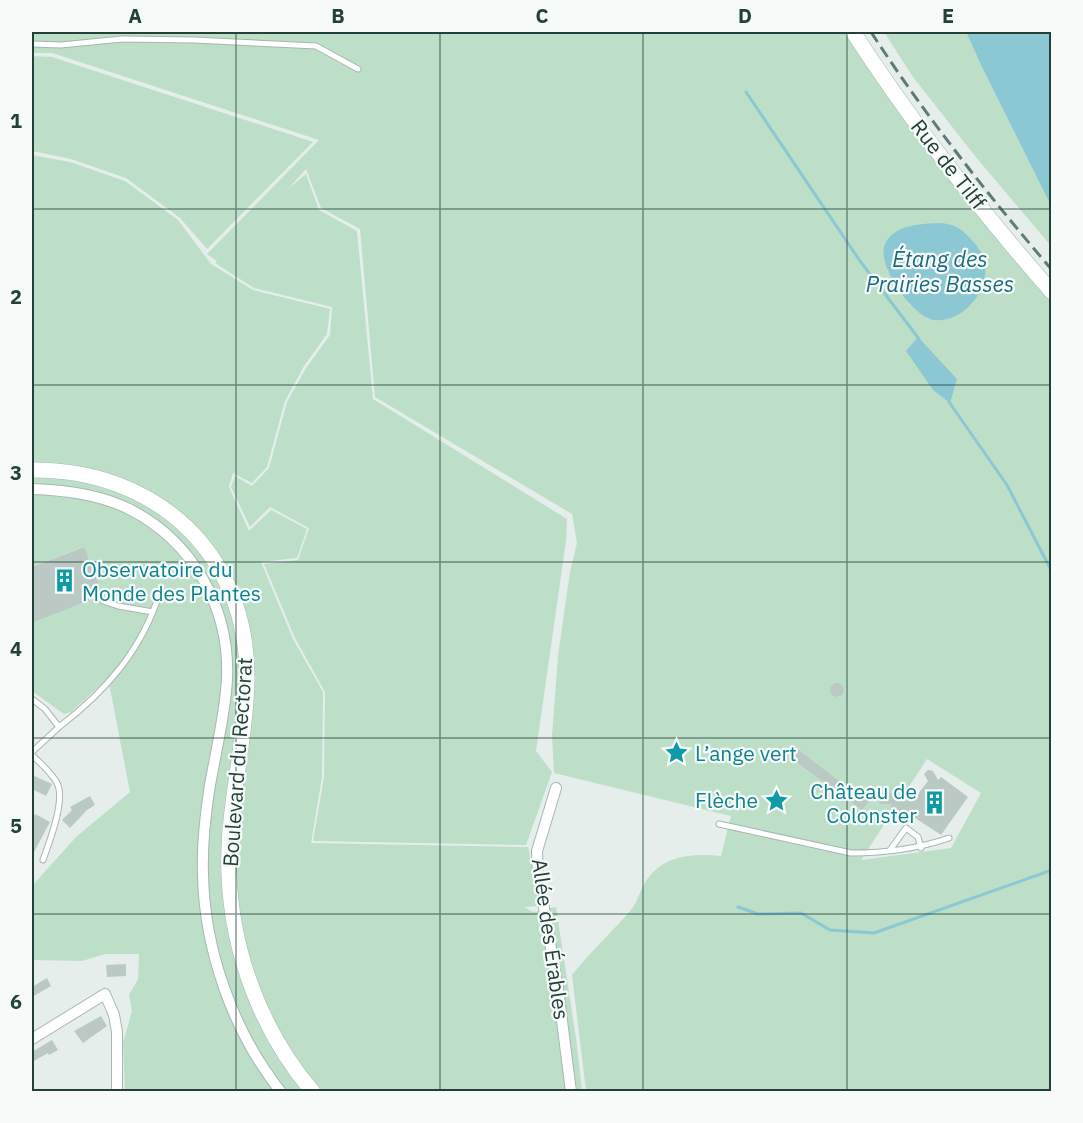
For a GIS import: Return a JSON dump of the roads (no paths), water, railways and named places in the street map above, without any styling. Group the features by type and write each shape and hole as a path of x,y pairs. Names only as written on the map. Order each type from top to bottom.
{"main road":[{"name":"Rue de Tilff","path":"854,32 935,149 1052,292"},
{"name":"Boulevard du Rectorat","path":"32,470 61,471 95,477 146,497 182,521 209,552 227,582 240,616 247,665 246,700 229,850 229,876 236,932 250,983 264,1016 313,1092"}],"street":[{"path":"32,489 88,496 122,506 142,517 165,532 185,552 198,568 215,601 225,638 227,680 206,814 203,844 204,899 213,948 231,1003 250,1045 280,1092"},
{"name":"Allée des Érables","path":"556,788 537,851 538,873 558,989 571,1092"},
{"path":"32,1038 105,994 114,1015 117,1032 117,1092"}],"lane":[{"path":"32,44 61,45 122,39 316,46 358,69"},
{"path":"43,860 56,823 58,787 32,753 59,727 84,708 121,669 153,612 160,592"},
{"path":"103,601 153,612"},
{"path":"32,699 45,709 59,727"},
{"path":"719,824 851,853 921,848 949,838"},
{"path":"890,850 906,828 918,837 921,848"}],"water":[{"path":"966,32 1051,32 1051,206 981,65"},
{"name":"Étang des Prairies Basses","path":"940,223 955,226 975,243 984,258 985,269 980,292 966,310 956,316 934,320 916,310 897,288 885,262 883,251 891,236 903,228"},
{"path":"918,337 957,379 950,403 933,390 906,351"}],"waterway":[{"path":"746,92 860,261 919,339"},
{"path":"949,402 1007,485 1052,572"},
{"path":"738,907 758,914 801,913 830,930 874,933 1052,870"}],"railway":[{"path":"871,32 957,154 1052,270"}],"place":[{"name":"Observatoire du Monde des Plantes","path":"64,581"},
{"name":"L’ange vert","path":"677,753"},
{"name":"Flèche","path":"776,800"},
{"name":"Château de Colonster","path":"935,803"}]}
